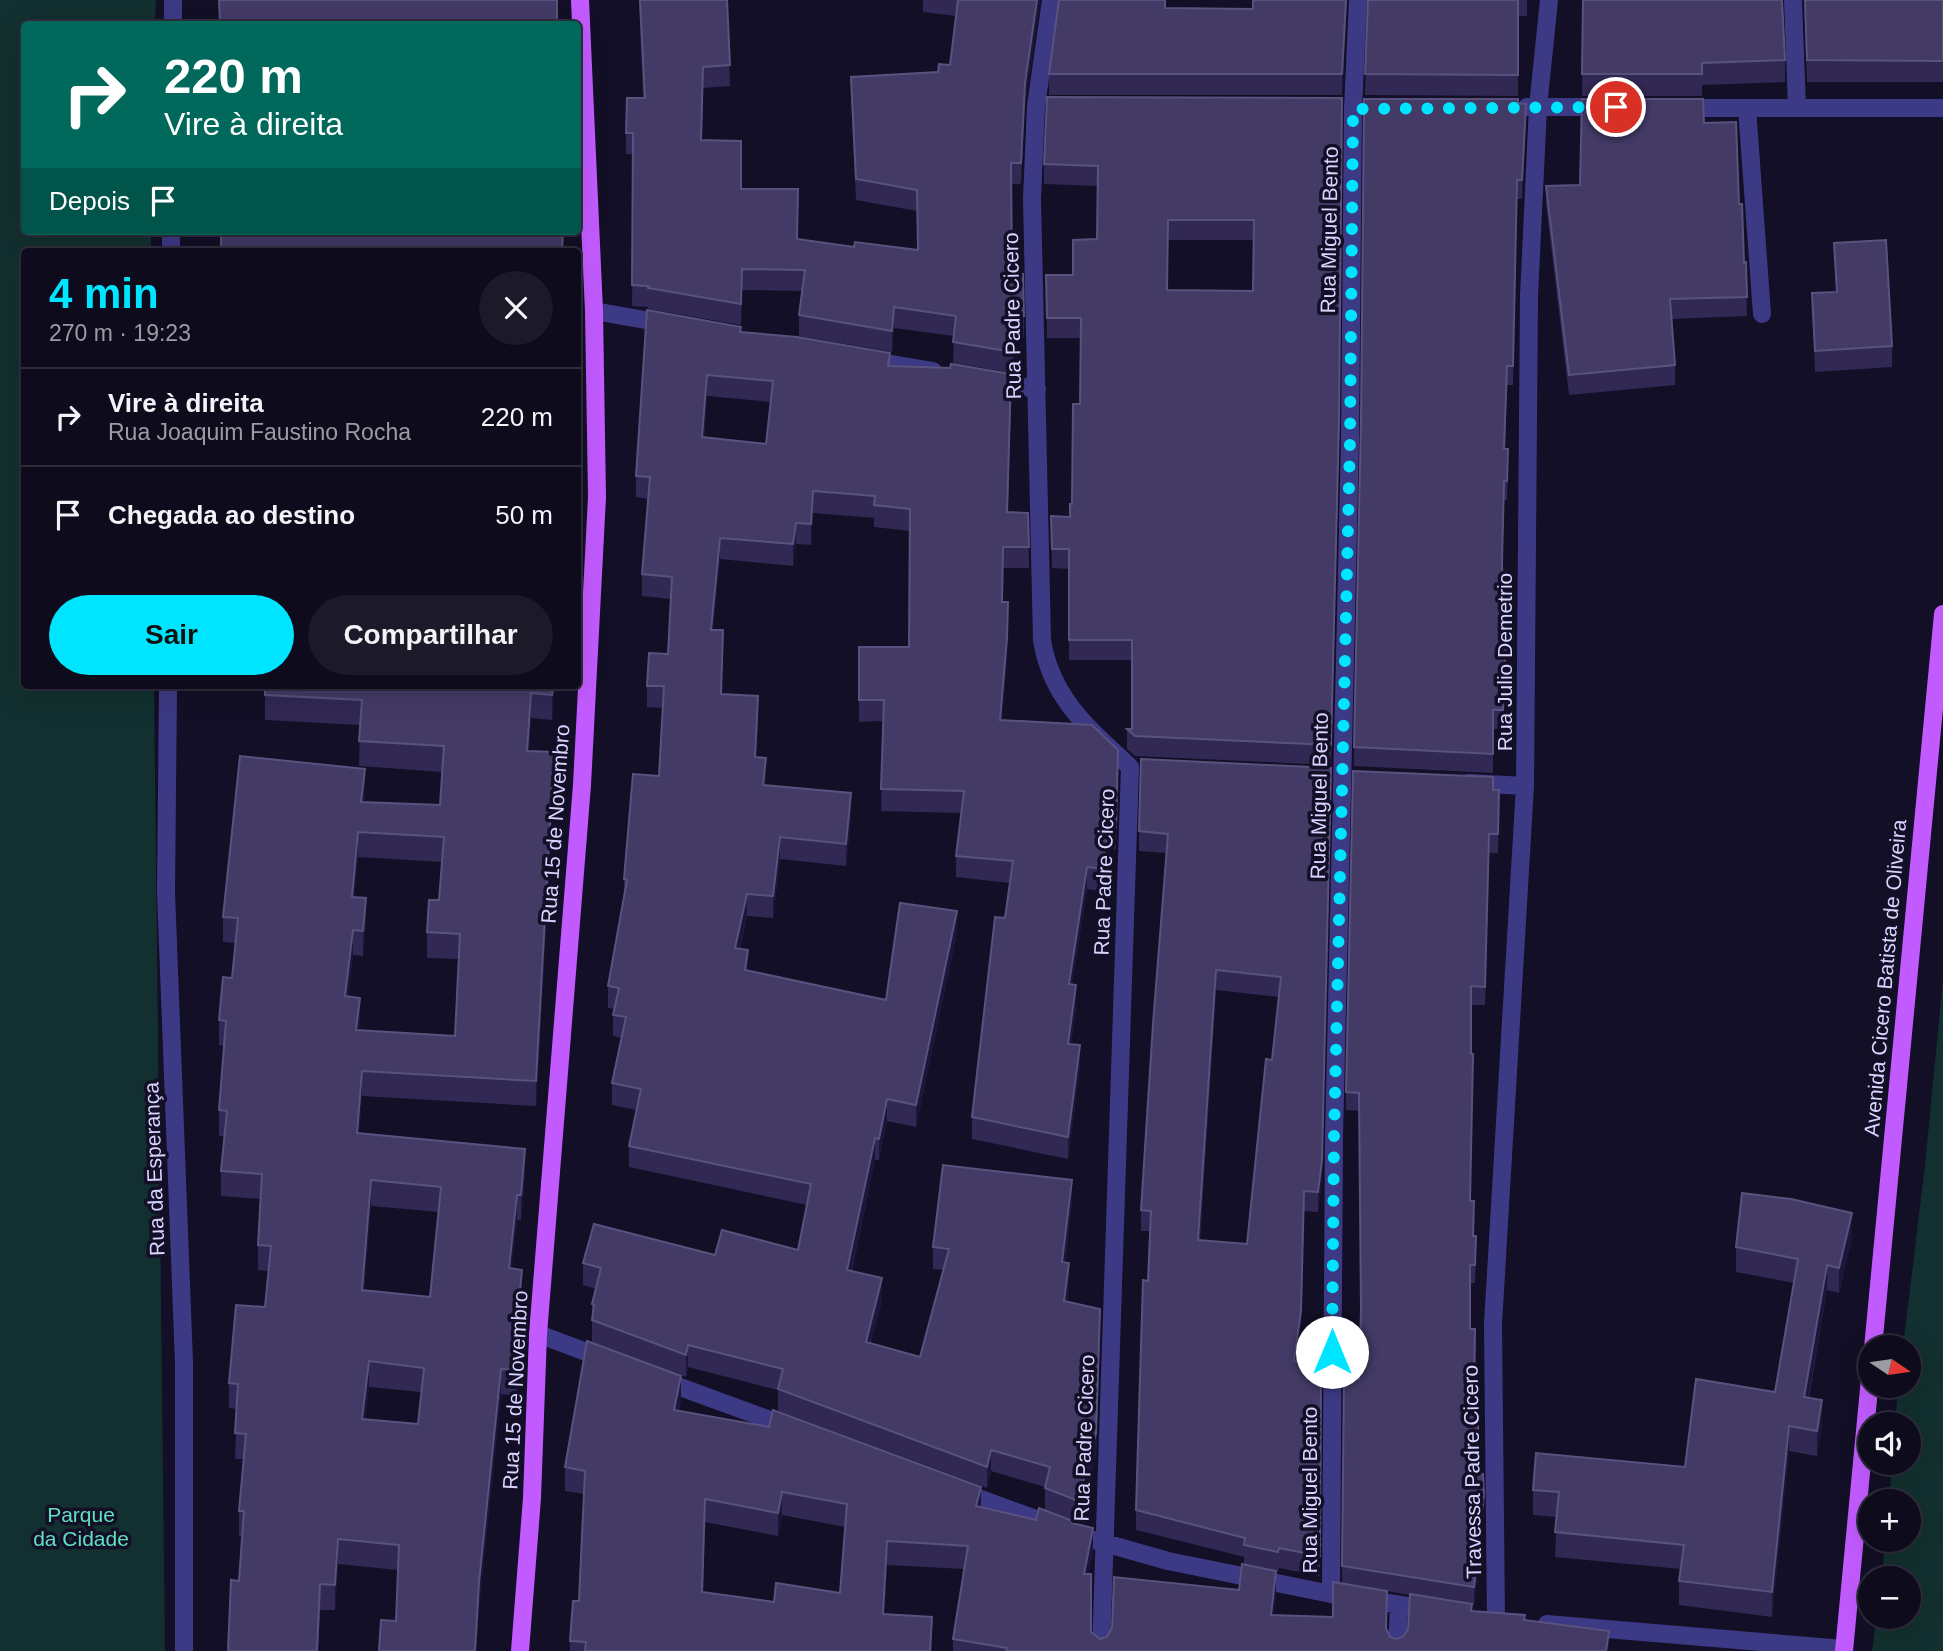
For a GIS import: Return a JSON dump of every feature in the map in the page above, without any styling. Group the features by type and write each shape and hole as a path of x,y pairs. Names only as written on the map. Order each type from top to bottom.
{"main road":[{"name":"Rua 15 de Novembro","path":"580,0 581,21"},
{"name":"Rua 15 de Novembro","path":"520,1651 532,1498 538,1335 582,785 597,497 594,311 581,22"},
{"name":"Avenida Cicero Batista de Oliveira","path":"1874,1335 1943,614"},
{"path":"1844,1650 1868,1398"}],"street":[{"path":"173,0 173,21"},
{"name":"Rua Padre Cicero","path":"1051,0 1043,106 1032,199 1042,640 1054,682 1068,703 1095,735 1136,767 1101,1651"},
{"name":"Rua Miguel Bento","path":"1331,1594 1334,1137 1350,440 1353,109 1358,0"},
{"name":"Rua Julio Demetrio","path":"1493,1324 1525,786 1529,296 1538,107 1549,0"},
{"path":"1793,0 1797,108"},
{"path":"1512,107 1622,107"},
{"path":"1663,107 1943,108"},
{"path":"1747,108 1762,314"},
{"path":"594,311 685,327"},
{"path":"854,357 946,373"},
{"path":"971,378 1037,389"},
{"name":"Rua da Esperança","path":"168,689 166,892 184,1363 184,1651"},
{"path":"1447,781 1525,786"},
{"name":"Travessa Padre Cicero","path":"1493,1324 1504,1620 1844,1650"},
{"path":"538,1335 808,1435"},
{"path":"937,1482 1104,1544 1168,1561 1331,1594 1447,1612"},
{"path":"1397,1651 1399,1605"}],"green space":[{"name":"Parque da Cidade","path":"0,0 156,0 155,21 21,21 21,235 151,235 151,248 21,248 21,689 154,689 165,1651 0,1651"},
{"path":"1943,979 1943,1651 1872,1651 1875,1629 1921,1629 1921,1566 1883,1566 1884,1552 1921,1552 1921,1489 1890,1489 1891,1475 1921,1475 1921,1412 1896,1412 1897,1398 1922,1398 1922,1335 1904,1335 1925,1165"}],"building":[{"path":"219,0 557,0 557,21 220,21"},
{"path":"640,0 727,0 730,65 703,67 701,140 741,141 741,189 798,189 797,239 854,247 855,242 918,250 917,190 856,179 851,77 938,72 939,64 950,65 958,0 1037,0 1025,83 1021,163 1011,163 1012,274 1023,274 1024,316 1016,316 1013,352 953,342 956,316 894,307 892,331 799,315 805,270 742,269 741,304 632,285 633,133 626,133 627,98 645,98"},
{"path":"1059,0 1165,0 1165,8 1253,9 1253,0 1346,0 1342,74 1049,74"},
{"path":"1368,0 1518,0 1518,75 1365,74"},
{"path":"1583,0 1782,0 1785,60 1702,63 1702,74 1582,74"},
{"path":"1805,0 1943,0 1943,61 1807,60"},
{"path":"1047,97 1342,98 1339,420 1331,745 1135,736 1127,729 1132,729 1132,640 1069,640 1069,549 1052,549 1051,516 1070,517 1072,504 1073,404 1080,404 1081,318 1047,318 1046,275 1073,275 1073,240 1097,239 1098,166 1044,164","holes":["1168,220 1254,220 1253,291 1167,290"]},
{"path":"1364,99 1518,99 1518,103 1526,104 1522,180 1517,180 1513,366 1507,366 1504,449 1508,449 1507,481 1504,481 1502,562 1503,593 1508,593 1503,710 1493,710 1493,754 1354,747"},
{"path":"1582,99 1703,99 1704,123 1736,122 1739,204 1742,204 1747,297 1670,299 1675,365 1569,375 1546,186 1580,185"},
{"path":"221,235 563,235 562,248 221,248"},
{"path":"1886,240 1892,346 1815,351 1812,293 1837,292 1834,243"},
{"path":"647,310 741,327 740,332 797,337 890,353 888,366 950,368 951,364 1011,374 1007,512 1028,513 1029,547 1003,547 1002,602 1008,602 1000,720 1092,725 1118,750 1116,827 1109,826 1102,869 1087,867 1069,984 1076,985 1068,1044 1080,1045 1068,1137 972,1117 995,917 1005,918 1013,861 956,856 964,791 881,789 884,700 859,700 859,647 909,647 910,509 874,505 875,496 813,491 811,524 796,523 793,544 720,538 711,630 723,630 721,694 758,696 755,757 766,758 763,785 851,793 846,844 780,837 773,896 747,894 735,948 748,950 745,970 886,1000 900,903 957,911 916,1105 887,1099 879,1139 875,1138 847,1270 882,1278 866,1342 920,1357 949,1249 933,1247 943,1165 1072,1180 1062,1262 1069,1263 1064,1301 1100,1309 1096,1433 1078,1501 1045,1488 1050,1467 991,1450 987,1467 778,1389 783,1369 688,1345 686,1355 592,1320 592,1304 601,1268 583,1263 594,1224 715,1255 722,1230 798,1250 811,1184 629,1146 641,1089 612,1083 626,1017 613,1015 619,988 608,986 627,880 624,879 633,774 659,776 664,686 647,686 649,653 668,654 672,577 642,574 650,477 636,476","holes":["707,375 773,381 766,444 702,437"]},
{"path":"265,689 553,689 552,695 531,693 527,751 554,752 536,1081 362,1071 357,1133 525,1149 521,1195 517,1195 509,1268 522,1270 516,1332 521,1332 517,1370 501,1369 479,1582 475,1651 379,1651 381,1620 396,1621 399,1545 338,1539 335,1585 320,1584 317,1651 228,1651 231,1580 239,1581 244,1511 239,1511 246,1434 235,1433 238,1384 229,1383 236,1305 265,1307 271,1246 258,1245 262,1174 221,1171 227,1111 219,1110 226,1021 219,1020 223,977 232,978 238,918 223,917 240,756 365,769 361,802 440,805 444,746 359,741 362,700 265,695","holes":["358,832 444,837 439,900 429,900 427,932 460,934 455,1036 356,1030 360,998 345,996 353,930 363,931 366,898 352,897","371,1180 441,1187 430,1297 362,1290","369,1361 424,1368 418,1424 362,1419"]},
{"path":"1141,759 1331,768 1322,1160 1318,1192 1304,1191 1301,1310 1294,1361 1321,1368 1320,1556 1244,1545 1245,1538 1136,1510 1143,1280 1148,1281 1151,1211 1141,1210 1168,834 1139,831","holes":["1216,970 1281,977 1272,1060 1266,1059 1247,1244 1198,1240"]},
{"path":"1353,771 1493,777 1493,790 1499,790 1498,834 1489,834 1485,987 1471,986 1473,1054 1470,1201 1474,1201 1473,1236 1476,1236 1475,1265 1470,1265 1470,1329 1475,1329 1474,1400 1478,1400 1478,1474 1483,1474 1484,1495 1474,1587 1342,1566 1344,1376 1359,1379 1361,1310 1359,1093 1346,1092"},
{"path":"1742,1193 1791,1199 1852,1213 1839,1268 1827,1265 1804,1397 1822,1400 1817,1431 1789,1426 1772,1592 1679,1581 1684,1545 1555,1532 1559,1492 1533,1490 1536,1453 1685,1467 1696,1379 1775,1392 1798,1259 1736,1247"},
{"path":"587,1341 681,1376 674,1410 769,1427 773,1410 981,1487 976,1506 1036,1520 1039,1508 1073,1521 1072,1523 1093,1528 1084,1574 1091,1574 1091,1632 1100,1639 1107,1637 1112,1628 1114,1577 1239,1590 1242,1564 1276,1571 1271,1615 1333,1617 1333,1582 1387,1591 1386,1628 1390,1637 1396,1639 1403,1637 1408,1629 1410,1594 1472,1604 1471,1611 1525,1615 1524,1620 1609,1631 1606,1651 1006,1651 1007,1648 953,1639 968,1546 887,1541 883,1614 932,1617 930,1651 585,1651 586,1642 570,1641 573,1601 579,1601 585,1471 565,1467","holes":["782,1492 847,1504 840,1593 776,1583 774,1602 702,1592 705,1499 778,1513"]}],"route":[{"path":"1332,1352 1334,1137 1350,440 1353,109 1616,107"}]}
